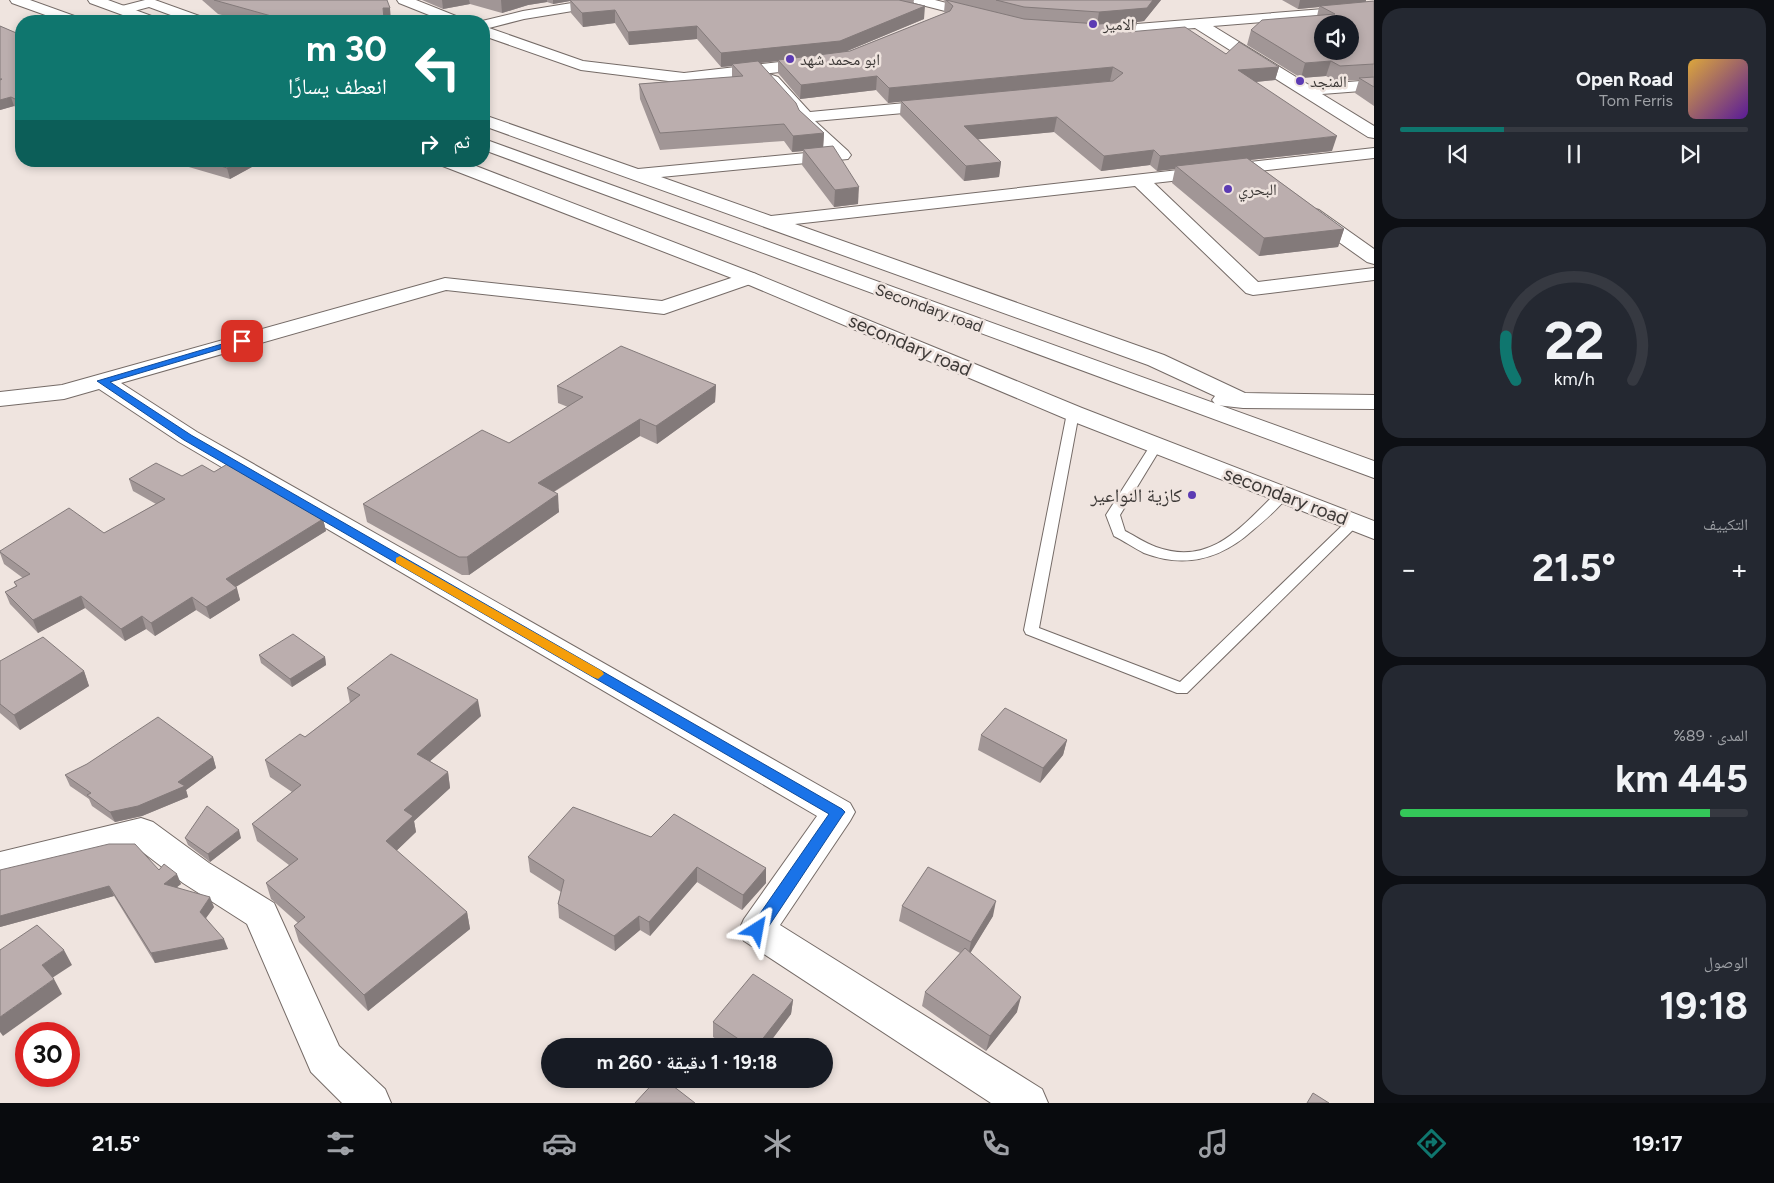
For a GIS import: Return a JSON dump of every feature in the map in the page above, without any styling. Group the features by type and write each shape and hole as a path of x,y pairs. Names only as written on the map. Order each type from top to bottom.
{"street":[{"path":"18,0 59,15"},
{"path":"95,0 136,15"},
{"path":"404,0 441,15"},
{"path":"490,23 523,15 615,0"},
{"path":"906,9 939,20 993,25 919,0"},
{"path":"123,10 157,2 186,15"},
{"path":"1262,4 1283,16 1295,26"},
{"path":"1314,25 1212,32 1089,35 1198,23 1374,8"},
{"path":"1359,21 1374,20"},
{"path":"1198,23 1374,133"},
{"path":"490,33 581,66 684,78 834,61"},
{"path":"635,174 842,155 805,121 806,117 762,69"},
{"path":"1308,90 1374,86"},
{"path":"806,117 953,103"},
{"path":"490,122 1156,360 1243,401"},
{"name":"Secondary road","path":"490,146 1374,470"},
{"path":"768,221 1374,153"},
{"name":"secondary road","path":"461,167 748,278 1073,414 1374,531"},
{"path":"1246,168 1270,185"},
{"path":"1140,180 1253,289 1374,274"},
{"path":"1294,202 1374,258"},
{"path":"0,399 64,392 445,284 664,308 748,278"},
{"path":"102,381 196,442 838,812 757,930 1027,1103"},
{"path":"1178,399 1374,402"},
{"path":"0,866 141,832 196,873 261,914 325,1059 370,1103"}],"lane":[{"path":"1073,414 1031,630 1182,689 1353,522"},
{"path":"1156,446 1113,515 1119,533 1150,550 1194,559 1217,552 1282,495"}],"building":[{"path":"214,0 387,0 390,8 383,8 384,15 268,15"},
{"path":"570,0 899,0 925,6 840,41 721,53 697,26 628,32 615,10 582,13"},
{"path":"946,0 1024,19 1099,24 1137,21 1128,32 1185,27 1226,54 1239,42 1279,67 1238,70 1337,136 1160,156 1154,150 1104,156 1057,117 964,126 1001,162 966,166 901,101 1113,81 1123,73 1113,67 889,88 877,76 801,85 778,60 850,51 950,11 953,6"},
{"path":"996,0 1153,0 1147,8 1099,12 1024,7"},
{"path":"1374,1 1374,64 1340,66 1331,61 1305,63 1251,30 1262,20 1314,16 1314,60 1359,60 1359,15 1323,15 1335,14 1320,6"},
{"path":"0,26 15,32 15,99 11,97 0,100 0,80 2,79 0,79"},
{"path":"758,61 796,103 799,110 824,133 793,136 784,124 660,133 639,84 743,76 732,64"},
{"path":"1374,77 1374,87 1359,78"},
{"path":"833,146 859,187 835,190 803,149"},
{"path":"1247,158 1344,229 1264,238 1176,166"},
{"path":"621,346 716,385 656,426 640,419 538,483 558,494 467,557 459,557 363,504 482,430 509,443 583,397 557,386"},
{"path":"156,463 182,476 202,465 214,472 229,463 323,519 226,579 237,588 206,607 192,597 151,623 142,616 121,629 81,596 33,620 5,592 17,586 14,582 30,574 0,551 69,508 104,533 165,499 129,479"},
{"path":"293,634 325,657 290,679 259,655"},
{"path":"43,637 84,671 14,715 0,704 0,661"},
{"path":"391,654 478,700 417,754 448,772 404,810 413,816 386,841 467,912 364,995 294,926 305,917 266,883 298,859 252,824 301,785 265,760 300,734 305,737 360,695 347,688"},
{"path":"1005,708 1067,740 1043,768 981,735"},
{"path":"158,717 213,757 178,782 185,786 138,806 110,812 87,795 91,793 65,775 87,764"},
{"path":"207,806 239,830 208,854 185,838"},
{"path":"573,807 651,837 674,814 766,868 743,895 697,867 649,922 639,916 614,936 558,904 564,880 528,857"},
{"path":"109,844 135,844 159,870 164,864 177,874 164,884 210,897 200,912 224,939 151,953 109,886 0,916 0,870"},
{"path":"928,867 996,901 971,942 902,906"},
{"path":"37,925 64,950 42,965 54,979 0,1017 0,950"},
{"path":"965,948 1021,997 990,1036 925,992"},
{"path":"753,974 793,1000 763,1038 737,1038 713,1022"},
{"path":"649,1088 676,1088 695,1103 635,1103"},
{"path":"1313,1093 1329,1103 1307,1103"}],"slow traffic":[{"path":"400,560 598,674"}],"place":[{"name":"الامير","path":"1093,24"},
{"name":"ابو محمد شهد","path":"790,59"},
{"name":"المنجد","path":"1300,81"},
{"name":"البحري","path":"1228,189"},
{"name":"كازية النواعير","path":"1192,495"}],"route":[{"path":"242,341 102,381 188,437 838,812 757,930"}]}
